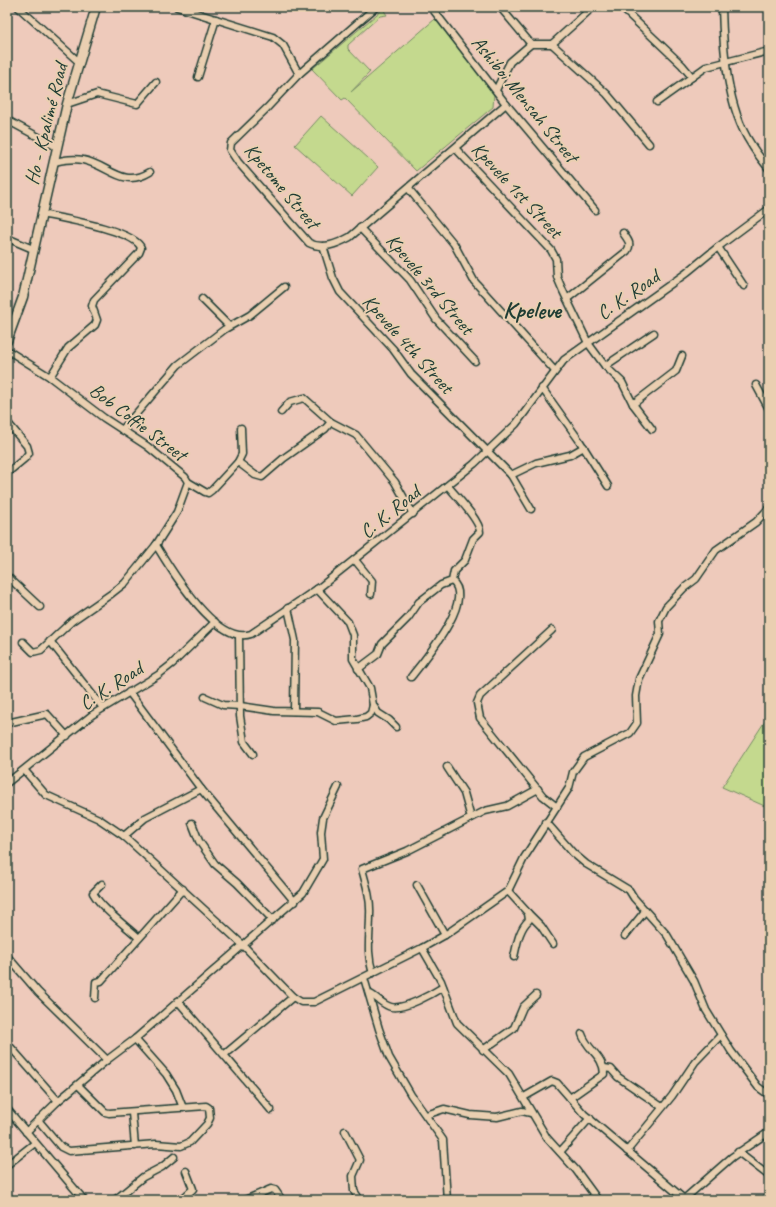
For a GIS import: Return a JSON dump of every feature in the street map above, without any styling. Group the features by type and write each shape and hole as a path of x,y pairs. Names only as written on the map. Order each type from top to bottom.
{"main road":[{"name":"Ho - Kpalimé Road","path":"7,341 15,323 23,297 67,104 96,7"}],"street":[{"path":"18,7 79,62"},
{"path":"177,7 263,33 280,41 300,74 376,7"},
{"name":"Ashiboi Mensah Street","path":"431,7 506,104 595,210"},
{"path":"500,7 532,44"},
{"path":"496,90 510,62 532,44 552,44 594,7"},
{"path":"621,7 682,65 692,77"},
{"path":"722,7 725,62 741,125 750,144 769,169"},
{"path":"198,77 216,19"},
{"path":"552,44 607,94 649,144"},
{"path":"657,102 706,67 769,51"},
{"name":"Kpetome Street","path":"300,74 233,140 230,150 238,162 305,239 314,245 323,246 338,243 360,228 506,104"},
{"path":"67,104 97,94 137,104 156,82"},
{"path":"7,120 57,147"},
{"name":"Kpevele 1st Street","path":"456,148 551,250 556,259 557,277 566,299 588,343 604,366 622,382 633,404 652,429"},
{"path":"54,162 70,160 85,161 132,179 139,179 150,172"},
{"path":"408,188 454,244 474,281 555,371"},
{"name":"C. K. Road","path":"239,636 251,634 317,589 448,486 488,452 516,424 564,360 685,274 769,209"},
{"path":"42,214 119,232 137,242 141,248 94,300 92,306 97,320 95,325 68,348 50,377"},
{"name":"Kpevele 3rd Street","path":"360,228 410,280 436,319 475,361"},
{"path":"566,299 627,251 630,247 630,242 623,233"},
{"path":"7,238 33,249"},
{"name":"Kpevele 4th Street","path":"323,246 333,278 340,292 393,350 412,374 511,475 531,509"},
{"path":"718,247 744,286"},
{"path":"122,430 178,365 229,326 250,315 284,287"},
{"path":"202,299 229,326"},
{"path":"604,366 654,333"},
{"name":"Bob Coffie Street","path":"7,350 50,377 122,430 147,446 185,477 188,482 178,512 156,545 125,583 72,621 36,652 31,650 23,642"},
{"path":"633,404 676,371 682,356"},
{"path":"756,384 769,408"},
{"path":"542,388 584,447 608,486"},
{"path":"281,412 290,402 304,398 331,422 356,435 395,482 413,514"},
{"path":"7,422 27,446 29,453 7,473"},
{"path":"238,462 255,476 262,477 284,458 325,429 331,422"},
{"path":"188,482 208,493 238,462 243,451 241,428"},
{"path":"511,475 536,462 570,455 584,447"},
{"path":"448,486 470,514 480,531 473,540 465,560 454,571 452,582"},
{"path":"25,771 46,795 99,819 124,836 243,945 294,997 301,1002 314,1002 445,936 508,891 524,858 569,788 573,772 584,757 630,733 637,723 636,696 639,678 660,634 659,621 666,607 684,588 696,579 716,550 756,522 769,508"},
{"path":"156,545 198,606 226,631 239,636 240,716 244,742 253,754"},
{"path":"355,560 372,581 371,594"},
{"path":"7,576 40,607"},
{"path":"358,668 378,654 382,644 408,618 419,602 441,585 452,582"},
{"path":"411,677 443,635 448,626 457,600 458,592 457,586 452,582"},
{"path":"205,697 223,705 274,711 318,712 336,721 366,717 372,713 373,705 370,688 353,659 353,635 348,622 317,589"},
{"path":"288,608 295,640 294,711"},
{"name":"C. K. Road","path":"7,784 103,708 172,664 215,622"},
{"path":"552,630 480,696 478,703 480,718 548,801 557,807"},
{"path":"50,641 103,708"},
{"path":"129,692 201,789 295,902"},
{"path":"373,705 378,713 390,720 396,727"},
{"path":"7,722 48,714 67,736"},
{"path":"447,767 464,793 471,818"},
{"path":"26,1132 58,1101 107,1060 135,1039 295,902 308,886 323,859 321,832 323,818 338,787"},
{"path":"124,836 145,818 201,789"},
{"path":"373,973 368,954 370,914 369,899 362,869 407,851 485,811 502,808 538,789"},
{"path":"546,822 583,862 629,890 645,911 668,935 694,981 706,1010 721,1035 758,1087 769,1096"},
{"path":"192,824 199,841 215,864 237,883 273,920"},
{"path":"102,884 93,893 100,904 118,918 139,938"},
{"path":"417,885 445,936"},
{"path":"95,998 96,982 100,981 183,889"},
{"path":"508,891 541,926 553,944"},
{"path":"625,936 645,911"},
{"path":"514,957 523,925 530,920 528,913"},
{"path":"422,948 443,986 457,1022 483,1050 509,1074 547,1138 576,1170 598,1200"},
{"path":"7,956 38,992 107,1060"},
{"path":"364,978 370,994 378,1030 389,1057 402,1082 438,1130 445,1144 447,1200"},
{"path":"370,994 386,1005 397,1007 433,994 443,986"},
{"path":"483,1050 514,1028 523,1007 536,995"},
{"path":"225,1054 294,997"},
{"path":"178,1001 225,1054 271,1110"},
{"path":"570,1098 604,1074 604,1068 601,1060 583,1039 582,1034"},
{"path":"627,1151 695,1062 721,1035"},
{"path":"135,1039 166,1074 176,1090 183,1108"},
{"path":"7,1042 58,1101"},
{"path":"604,1068 611,1069 618,1077 662,1107"},
{"path":"524,1097 552,1081 562,1087 584,1114 683,1200 738,1152 769,1132"},
{"path":"38,1120 67,1151 156,1144 181,1146 190,1142 207,1124 210,1118 209,1108 206,1106 132,1113 114,1114 105,1112 78,1085"},
{"path":"7,1109 84,1200"},
{"path":"426,1115 444,1110 497,1118 522,1111 531,1113"},
{"path":"132,1113 135,1146"},
{"path":"560,1152 590,1118"},
{"path":"345,1131 360,1160 353,1176 354,1191 360,1200"},
{"path":"7,1165 35,1143"},
{"path":"738,1152 769,1176"},
{"path":"115,1200 143,1177 162,1167 174,1157"},
{"path":"181,1200 193,1189 186,1171"},
{"path":"244,1200 271,1189 275,1190 282,1200"}],"green space":[{"path":"383,9 387,15 380,16 348,45 348,49 370,72 351,92 435,19 494,94 493,107 416,171 345,98 342,100 312,69"},
{"path":"321,116 378,167 352,196 295,145"},
{"path":"769,715 769,808 722,787"}],"district":[{"name":"Kpeleve","path":"532,310"}]}
